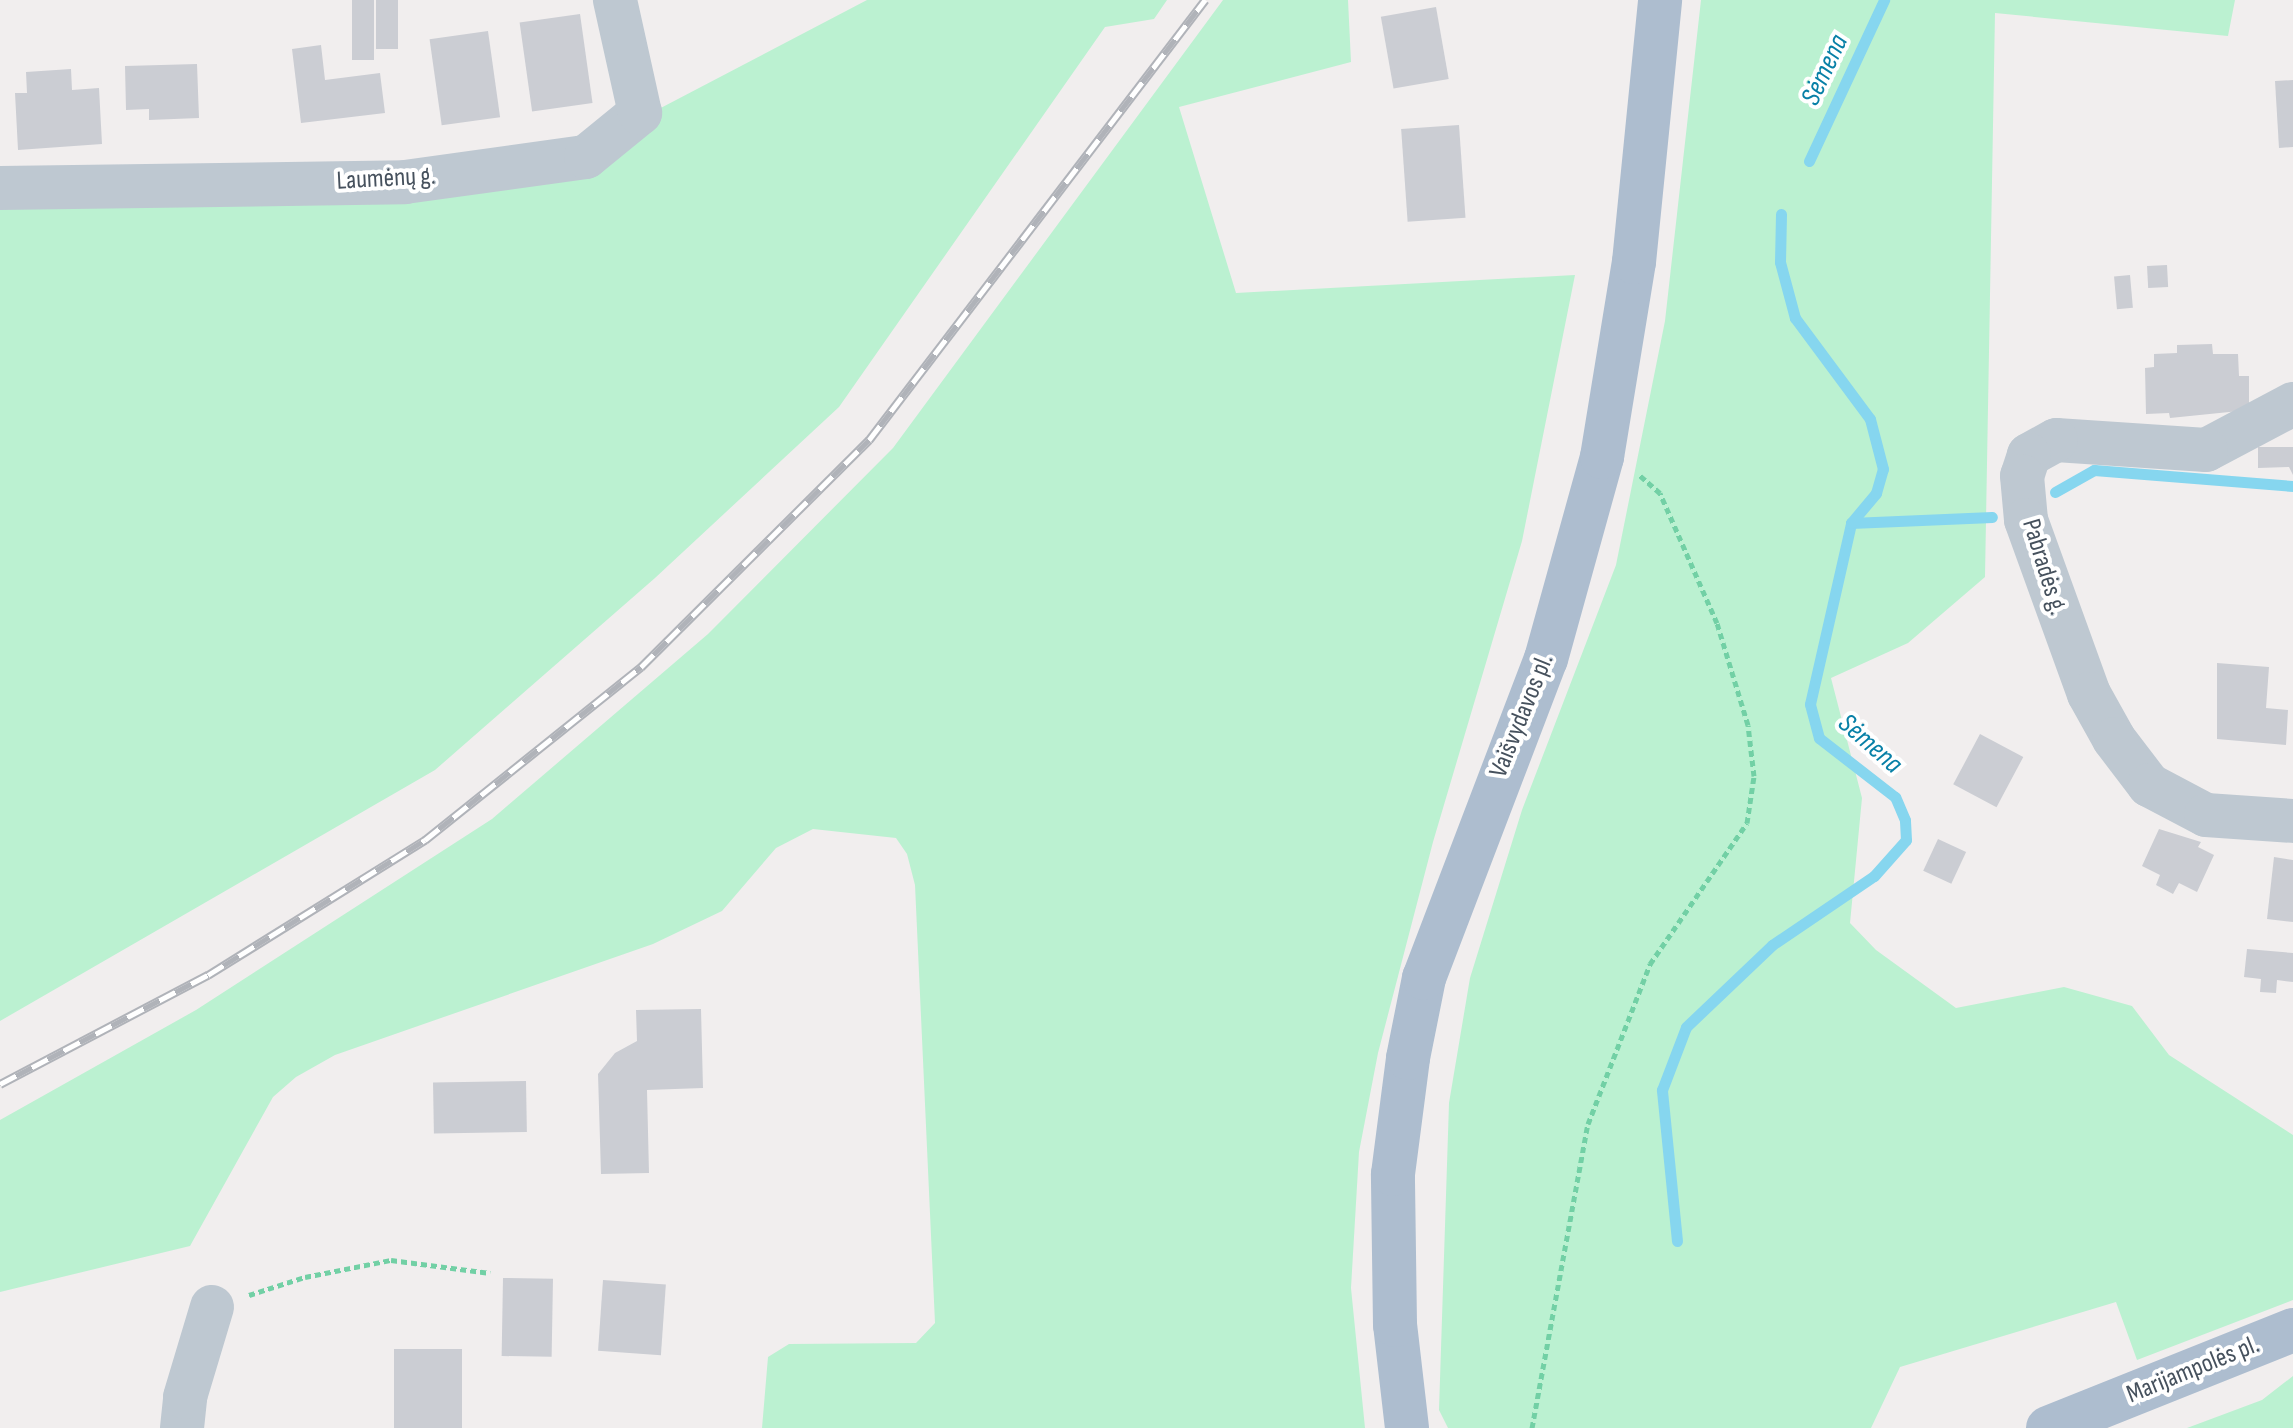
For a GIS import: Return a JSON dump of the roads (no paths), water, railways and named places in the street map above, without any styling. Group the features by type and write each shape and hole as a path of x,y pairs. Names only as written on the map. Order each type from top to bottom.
{"main road":[{"name":"Vaišvydavos pl.","path":"1407,1428 1395,1325 1393,1174 1408,1058 1424,978 1546,659 1602,457 1634,262 1660,0"},
{"name":"Marijampolės pl.","path":"2048,1428 2293,1330"}],"street":[{"name":"Laumėnų g.","path":"0,188 405,182 586,157 640,113 615,0"},
{"name":"Pabradės g.","path":"2293,404 2206,450 2056,440 2029,455 2022,476 2026,520 2089,694 2114,739 2149,785 2206,815 2293,821"},
{"path":"182,1428 185,1397 212,1307"}],"waterway":[{"name":"Sėmena","path":"1809,161 1884,0"},
{"name":"Sėmena","path":"1677,1241 1662,1090 1686,1027 1772,945 1874,876 1906,840 1905,820 1895,797 1819,738 1810,704 1851,523 1876,493 1883,469 1870,419 1795,318 1780,262 1781,214"},
{"path":"2055,492 2094,470 2293,486"},
{"path":"1851,523 1992,517"}],"railway":[{"path":"0,1084 208,975 425,840 641,667 869,440 1205,0"}]}
